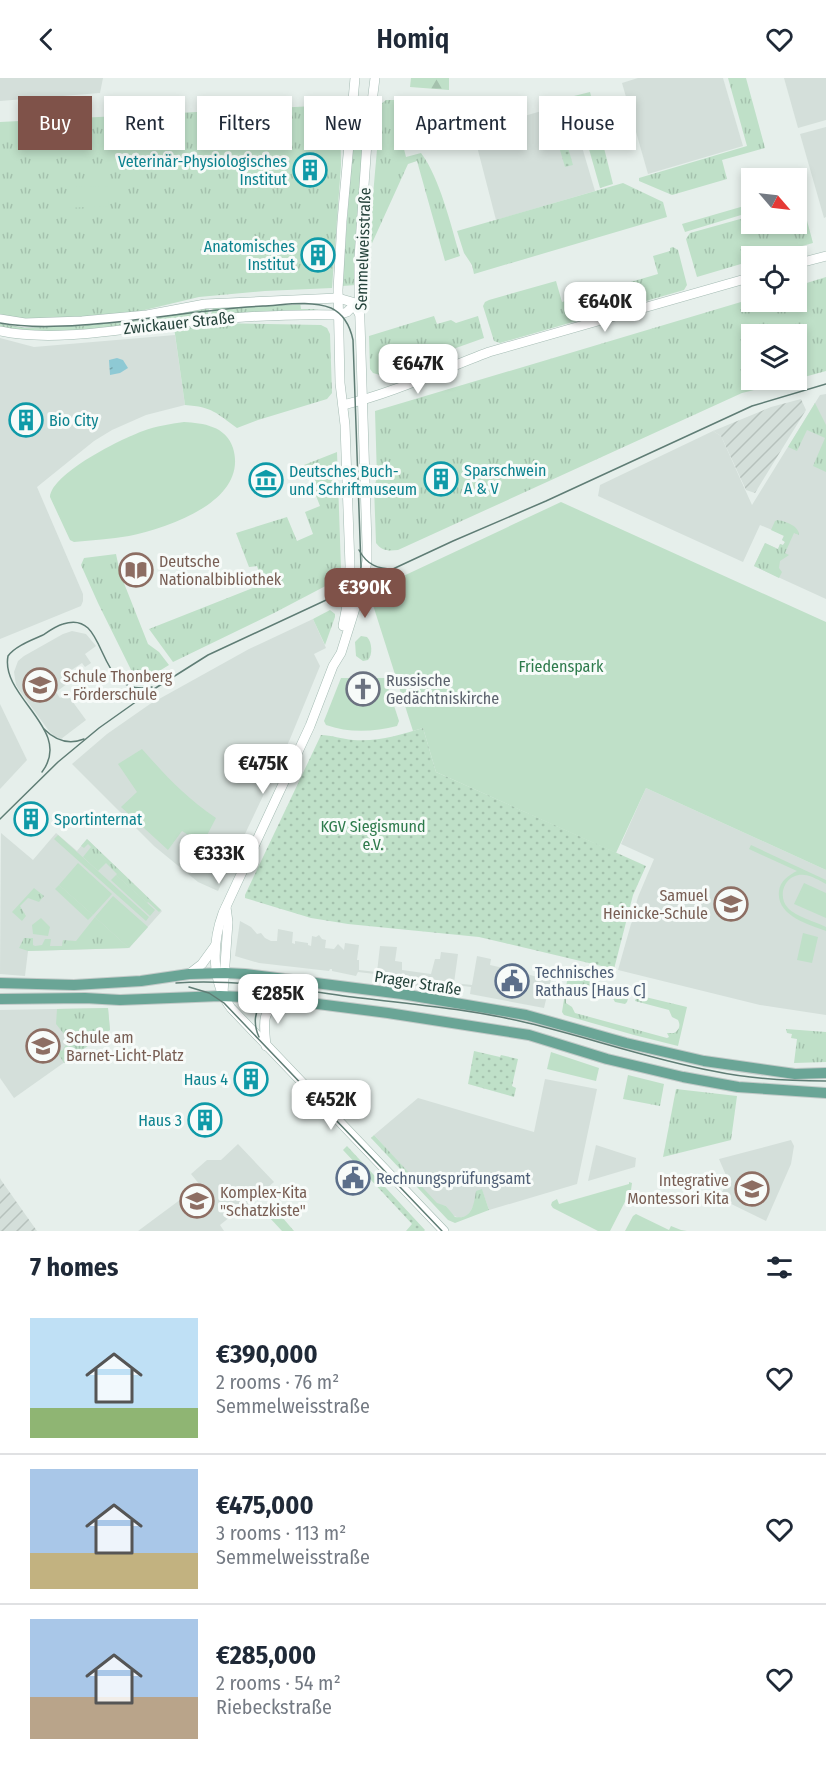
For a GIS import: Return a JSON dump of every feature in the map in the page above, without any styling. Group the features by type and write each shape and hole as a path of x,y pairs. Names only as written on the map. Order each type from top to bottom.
{"main road":[{"name":"Semmelweisstraße","path":"333,666 334,652 346,616 349,585 338,298 339,253 355,78"},
{"name":"Semmelweisstraße","path":"220,973 217,944 220,920 310,726 340,653 363,583 367,561 360,318 357,302 367,142 375,78"},
{"path":"353,94 372,94"},
{"path":"807,261 826,256"},
{"path":"343,405 428,377 450,366 489,352 741,280"},
{"name":"Zwickauer Straße","path":"0,319 25,323 82,321 147,315 205,304 338,298 357,302"},
{"name":"Zwickauer Straße","path":"0,331 53,334 129,329 248,316 338,315 347,312 357,302"},
{"name":"Semmelweisstraße","path":"223,996 217,981 228,922 226,907"},
{"path":"189,974 202,964 217,944"},
{"name":"Prager Straße","path":"0,983 114,984 189,974 220,973 402,994 515,1013 689,1058 795,1074 826,1073"},
{"path":"223,996 266,1046 443,1231"},
{"name":"Prager Straße","path":"0,999 120,1000 223,996 283,999 530,1035 607,1059 683,1077 738,1086 826,1093"},
{"path":"266,1046 264,1025 266,1014 272,1005 283,999"}],"shaded area":[{"path":"0,78 103,78 100,93 18,96 18,100 0,101"},
{"path":"638,78 723,78 743,146 648,174 636,132 636,96 626,96 622,83"},
{"path":"784,78 826,78 826,120 798,128"},
{"path":"539,112 539,150 583,150 595,191 496,220 478,150 527,150 527,115"},
{"path":"826,127 826,217 824,218 800,134"},
{"path":"175,335 185,405 146,415 112,430 94,441 37,487 83,594 81,606 0,639 0,338 34,347"},
{"path":"826,394 826,599 754,566 765,543 778,549 780,544 783,545 785,542 782,540 784,535 760,525 743,562 598,496 600,485 713,431 721,436 752,505 820,395"},
{"path":"801,399 806,410 755,493 746,490 721,436 713,431 771,407"},
{"path":"313,619 326,648 314,654 320,666 290,739 218,891 198,882 154,846 72,764 107,734 150,704 249,649"},
{"path":"72,631 86,634 96,646 85,654 91,663 85,667 82,663 70,671 75,678 56,692 60,698 67,694 86,720 61,739 49,731 19,690 14,672 18,661 24,656"},
{"path":"0,704 27,760 0,789"},
{"name":"Samuel Heinicke-Schule","path":"646,788 826,870 826,1015 760,1005 618,970 631,924 637,920 639,913 634,911 638,897 654,859 621,844"},
{"path":"1,833 33,860 56,833 77,851 87,839 162,911 129,948 28,951 25,976 0,974"},
{"path":"240,921 271,941 277,941 278,929 293,932 292,943 295,944 295,941 308,943 311,946 312,936 319,935 326,940 325,948 334,949 338,944 344,950 345,943 359,945 357,960 359,960 359,970 377,972 380,946 397,947 395,961 402,962 402,970 431,974 435,959 440,959 441,952 458,954 454,983 472,985 477,956 491,959 490,965 508,969 510,964 519,967 520,972 537,977 539,971 552,975 544,1008 470,994 471,987 455,985 454,991 440,990 376,980 375,974 358,972 356,976 332,971 332,969 329,971 259,963 235,956"},
{"name":"Schule am Barnet-Licht-Platz","path":"108,1008 110,1030 14,1098 0,1078 0,1010"},
{"path":"545,1079 597,1089 577,1184 489,1210 482,1190 467,1216 459,1218 452,1215 446,1206 437,1204 374,1135 418,1098 534,1132"},
{"name":"Integrative Montessori Kita","path":"791,1140 794,1146 791,1164 766,1221 719,1198 728,1180 719,1159"},
{"path":"238,1144 274,1182 232,1219 230,1217 220,1225 224,1231 138,1231 200,1185 191,1174 207,1160 221,1160"},
{"path":"596,1145 636,1158 635,1167 588,1181"},
{"path":"0,1178 1,1180 37,1231 0,1231"}],"green space":[{"path":"411,78 449,78 449,90 410,87"},
{"path":"728,78 746,78 765,148 722,160 727,179 672,195 639,181 639,178 747,146"},
{"path":"590,92 591,96 574,96"},
{"path":"386,100 394,100 394,150 404,150 406,157 421,153 428,163 444,203 460,256 445,261 417,161 408,164 368,252 377,150 382,150 382,103"},
{"path":"292,107 304,107 304,150 341,150 332,288 199,297 128,314 26,320 0,316 0,122 18,121 18,150 92,150 92,117 104,117 104,150 185,150 185,113 197,112 197,150 292,150"},
{"path":"353,150 363,150 356,285 342,286"},
{"path":"560,150 569,150 573,165 565,167"},
{"path":"589,150 604,150 613,184 600,188"},
{"path":"623,183 663,202 667,217 474,274 457,231"},
{"path":"108,186 109,206 68,208 67,187"},
{"path":"741,207 741,215 685,232 682,224"},
{"path":"741,219 741,234 807,234 807,221 813,243 802,246 741,246 741,264 697,277 686,239 690,233"},
{"path":"673,247 678,250 687,285 684,290 500,343 494,341 483,306 485,302 556,281 562,302 658,274 653,256 670,251"},
{"path":"826,277 826,371 807,376 807,324 741,324 741,390 754,390 742,393 398,550 386,550 376,543 375,411 741,302 741,312 807,312 807,283"},
{"path":"300,302 301,309 324,311 217,316 211,314 213,308"},
{"path":"203,306 204,309 209,309 207,317 119,327 48,332 0,328 0,322 21,325"},
{"path":"434,316 437,324 451,320 456,323 478,316 484,338 380,375 373,373 370,369 369,336"},
{"path":"210,323 321,325 327,328 330,334 332,393 327,399 237,428 208,409 185,405 174,327"},
{"path":"815,403 826,425 826,472 813,466 825,438 807,430 797,451 788,447"},
{"path":"184,422 213,427 230,441 235,467 229,483 217,497 202,509 183,519 145,532 108,539 74,542 70,540 50,497 62,478 89,458 133,435 168,424"},
{"path":"337,452 341,568 337,580 173,662 149,629 263,584 257,566 249,567 236,533 287,517 297,541 313,534 305,512 320,506 304,465"},
{"name":"Friedenspark","path":"561,502 826,622 826,870 646,788 616,853 436,772 423,728 413,731 373,605 375,594 382,586"},
{"path":"778,520 795,527 799,535 794,533 785,553 789,555 780,561 779,568 782,572 779,578 754,566 765,543 778,549 780,544 783,545 785,542 782,540 784,536 771,530 775,521"},
{"path":"116,554 120,573 148,644 159,652 169,665 138,684 81,565 84,558"},
{"path":"330,610 335,617 325,645 313,619"},
{"path":"361,636 367,637 371,648 368,660 363,661 356,656 355,642"},
{"path":"341,678 352,678 351,701 366,706 374,700 374,678 385,678 399,721 397,726 361,731 326,725 324,721"},
{"name":"KGV Siegismund e.V.","path":"423,728 436,772 646,866 633,895 614,969 479,937 348,924 311,918 245,898 321,735 371,740"},
{"path":"142,749 176,786 216,818 204,841 198,841 182,831 168,850 121,807 137,792 118,764"},
{"path":"58,835 149,917 146,921 54,839"},
{"path":"87,839 161,910 159,912 147,903 106,863 98,871 83,857 91,847 88,844 84,848 81,846"},
{"path":"751,845 826,880 826,884 810,876 792,877 785,886 783,897 791,911 826,927 826,931 795,918 788,913 779,900 781,884 797,871 749,849"},
{"path":"78,863 112,894 93,915 59,885"},
{"path":"116,875 155,910 150,916 111,880"},
{"path":"804,883 826,893 826,918 794,904"},
{"path":"59,885 93,915 88,920 55,889"},
{"path":"34,888 44,896 39,902 28,898 20,906 26,916 22,921 12,912"},
{"path":"113,896 148,927 129,948 95,917"},
{"path":"95,917 129,948 28,951 19,948 24,938 33,938 35,946 42,945 45,939 51,939 50,946 62,946 63,940 76,941"},
{"path":"41,918 50,927 48,936 33,934 32,925"},
{"path":"803,933 818,937 812,963 797,960"},
{"path":"572,977 630,992 625,1004 615,1002 611,995 576,986 574,987 577,992 569,993 566,997 566,1003 575,1013 667,1038 669,1037 667,1033 674,1033 678,1029 678,1020 672,1017 669,1010 635,1001 637,995 687,1007 678,1046 564,1015 562,1012 567,981"},
{"path":"108,1008 110,1030 64,1063 53,1046 62,1051 66,1045 69,1047 71,1043 56,1024 57,1009"},
{"path":"786,1029 826,1032 826,1062 794,1063 797,1039 791,1038 792,1034 787,1033"},
{"path":"474,1051 518,1059 512,1086 516,1088 514,1097 468,1084"},
{"path":"551,1052 599,1068 596,1081 547,1069"},
{"path":"628,1075 664,1084 660,1106 623,1099"},
{"path":"676,1089 737,1096 731,1140 663,1157"},
{"path":"374,1135 437,1203 446,1206 455,1217 469,1214 476,1191 482,1189 489,1210 455,1223 448,1220 371,1138"},
{"path":"347,1146 424,1231 406,1231 412,1224 343,1150"},
{"path":"629,1182 632,1183 631,1190 610,1231 598,1231 551,1205 557,1199 559,1204 629,1184"},
{"path":"278,1206 276,1210 294,1231 282,1231 269,1217 266,1220"},
{"path":"636,1214 669,1230 671,1226 687,1231 625,1231"}],"water":[{"path":"117,358 123,360 128,368 110,375 109,360"}],"tram line":[{"path":"0,323 51,327 72,326 217,310 297,304 323,306 340,314 346,321 353,340 361,567 358,578 351,587"},
{"path":"0,819 58,762 99,728 208,655 752,406 826,384"},
{"path":"359,550 373,565 393,569"},
{"path":"42,772 49,757 49,742 43,728 14,686 8,671 8,656 15,649 60,625 78,623 89,629 110,668 120,680 133,687 152,687"},
{"path":"44,729 63,741 73,742 84,739"},
{"path":"176,983 220,982 264,986 462,1010 528,1023 666,1061 727,1074 769,1079 826,1081"},
{"path":"189,987 209,993 224,1003 442,1231"},
{"path":"259,1037 255,1021 259,1006 269,995 285,989"}],"place":[{"name":"Veterinär-Physiologisches Institut","path":"310,170"},
{"name":"Anatomisches Institut","path":"318,255"},
{"name":"Bio City","path":"26,420"},
{"name":"Sparschwein A & V","path":"441,479"},
{"name":"Deutsches Buch- und Schriftmuseum","path":"266,480"},
{"name":"Deutsche Nationalbibliothek","path":"136,570"},
{"name":"Schule Thonberg - Förderschule","path":"40,685"},
{"name":"Russische Gedächtniskirche","path":"363,689"},
{"name":"Sportinternat","path":"31,819"},
{"name":"Samuel Heinicke-Schule","path":"731,904"},
{"name":"Technisches Rathaus [Haus C]","path":"512,981"},
{"name":"Schule am Barnet-Licht-Platz","path":"43,1046"},
{"name":"Haus 4","path":"251,1079"},
{"name":"Haus 3","path":"205,1120"},
{"name":"Rechnungsprüfungsamt","path":"353,1178"},
{"name":"Integrative Montessori Kita","path":"752,1189"},
{"name":"Komplex-Kita \"Schatzkiste\"","path":"197,1201"}]}
